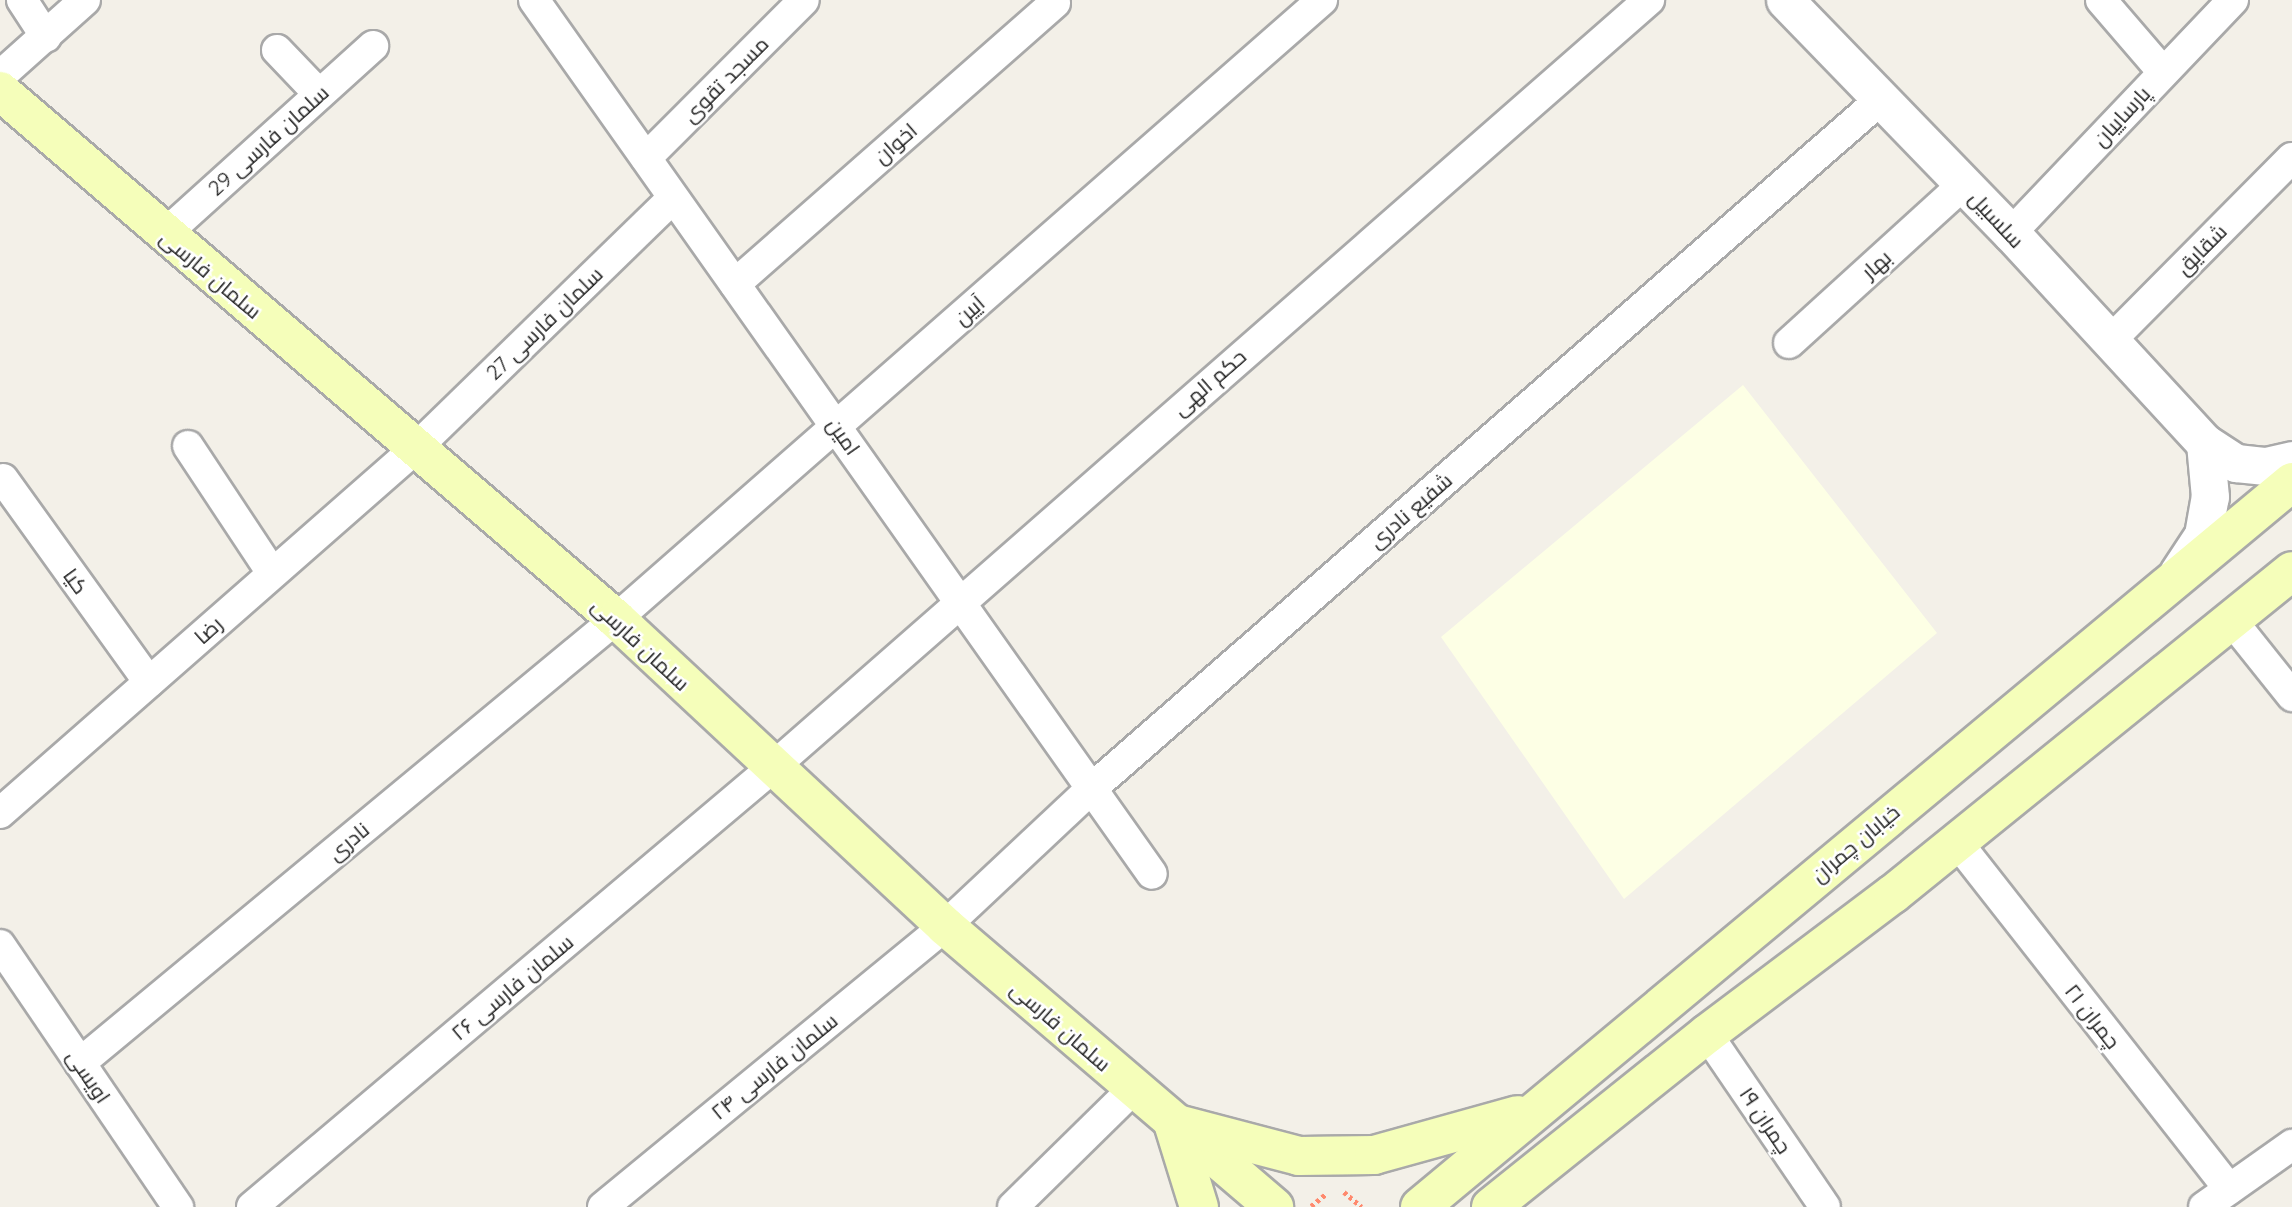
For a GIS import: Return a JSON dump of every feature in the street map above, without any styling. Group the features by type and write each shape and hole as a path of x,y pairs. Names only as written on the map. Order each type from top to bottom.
{"main road":[{"name":"سلمان فارسی","path":"0,91 616,619 772,768 945,926 1274,1207"},
{"name":"خیابان چمران","path":"1420,1207 2292,482"},
{"path":"1491,1207 1564,1145 1957,842 2233,622 2292,571"},
{"path":"1677,991 1707,1034"},
{"path":"1173,1123 1299,1156 1374,1155 1462,1133 1537,1108"},
{"path":"1173,1123 1199,1207"},
{"path":"1532,1207 1564,1145"}],"street":[{"path":"22,0 46,37"},
{"path":"0,76 85,0"},
{"name":"امین","path":"534,0 672,199 837,426 1152,874"},
{"name":"مسجد تقوی","path":"646,158 804,0"},
{"name":"آیین","path":"616,619 1322,0"},
{"name":"حکم الهی","path":"772,768 959,601 1648,0"},
{"name":"سلسبیل","path":"1785,0 2011,233 2204,443 2236,463 2266,466 2292,460"},
{"path":"2101,0 2163,72"},
{"name":"پارساییان","path":"2011,233 2233,0"},
{"name":"اخوان","path":"735,284 1055,3"},
{"name":"سلمان فارسی 29","path":"164,234 373,46"},
{"path":"277,50 319,94"},
{"name":"شفیع نادری","path":"945,926 1091,789 1880,100"},
{"name":"شقایق","path":"2110,341 2292,158"},
{"name":"بهار","path":"1788,343 1964,184"},
{"name":"سلمان فارسی 27","path":"417,447 672,199"},
{"path":"2176,576 2203,535 2210,497 2204,443"},
{"path":"188,446 272,573"},
{"name":"رضا","path":"0,813 417,447"},
{"name":"کیا","path":"3,480 149,682"},
{"name":"نادری","path":"80,1063 616,619"},
{"path":"2233,622 2292,696"},
{"name":"سلمان فارسی ۲۶","path":"252,1207 772,768"},
{"name":"چمران ۲۱","path":"1957,842 2229,1189"},
{"name":"سلمان فارسی ۲۴","path":"603,1207 945,926"},
{"name":"اویسی","path":"0,945 178,1207"},
{"name":"چمران ۱۹","path":"1707,1034 1825,1207"},
{"path":"1013,1207 1133,1089"},
{"path":"2204,1207 2292,1145"}],"path":[{"path":"1336,1186 1362,1207"}],"shaded area":[{"path":"1743,385 1937,633 1624,899 1441,637"}]}
